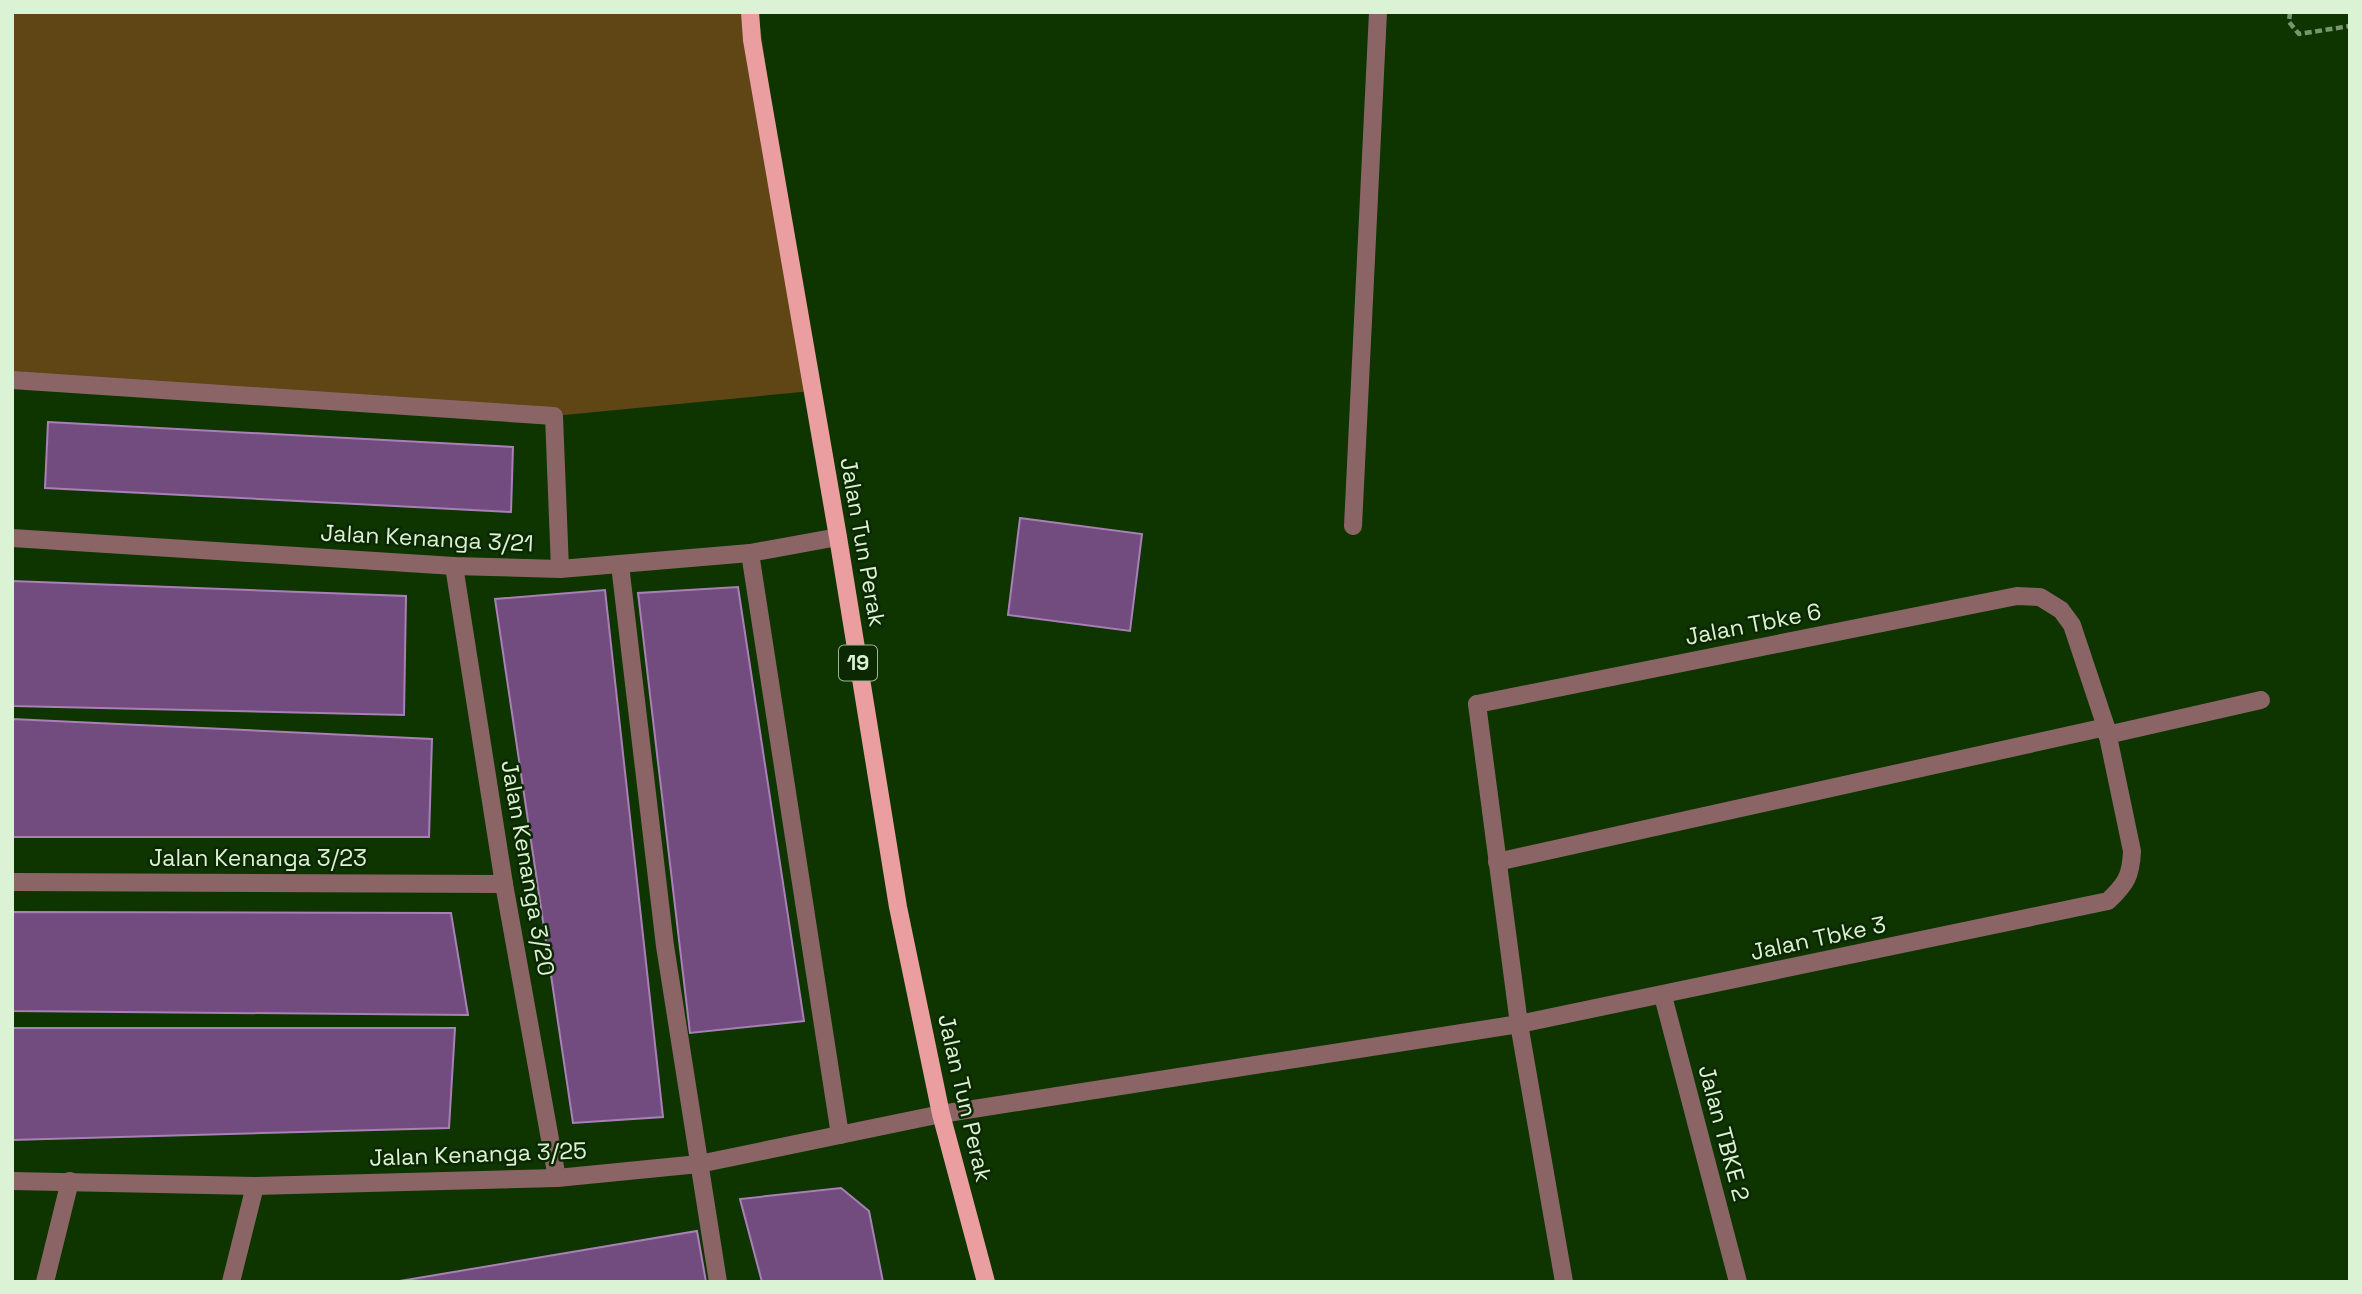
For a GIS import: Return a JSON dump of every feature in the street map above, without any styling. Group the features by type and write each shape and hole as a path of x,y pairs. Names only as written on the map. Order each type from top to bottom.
{"main road":[{"name":"Jalan Tun Perak","path":"751,12 752,40 838,537 898,907 941,1114 986,1282"}],"street":[{"path":"1353,526 1378,12"},
{"path":"12,380 554,416 560,569"},
{"name":"Jalan Kenanga 3/21","path":"12,538 454,566 560,569 750,553 838,537"},
{"path":"750,553 840,1135"},
{"path":"620,565 665,946 718,1282"},
{"name":"Jalan Kenanga 3/20","path":"454,566 504,884 557,1178"},
{"name":"Jalan Tbke 6","path":"1497,862 1477,704 2017,596 2040,597 2061,610 2073,625 2106,731"},
{"path":"1564,1282 1519,1024 1497,862 2261,700"},
{"name":"Jalan Tbke 3","path":"941,1114 1519,1024 2108,901 2123,887 2132,871 2132,851 2106,731"},
{"name":"Jalan Kenanga 3/23","path":"12,882 504,884"},
{"name":"Jalan TBKE 2","path":"1663,996 1738,1282"},
{"name":"Jalan Kenanga 3/25","path":"12,1181 255,1186 557,1178 699,1164 941,1114"},
{"path":"45,1282 71,1181"},
{"path":"231,1282 255,1186"}],"path":[{"path":"2290,12 2289,22 2299,34 2350,26"}],"shaded area":[{"path":"12,12 758,12 812,391 554,416 12,380"}],"building":[{"path":"48,422 513,447 511,512 45,488"},
{"path":"1020,518 1142,534 1130,631 1008,615"},
{"path":"12,581 406,596 404,715 12,706"},
{"path":"738,587 804,1021 690,1033 638,593"},
{"path":"605,590 663,1117 573,1123 495,599"},
{"path":"12,719 432,739 429,837 12,837"},
{"path":"12,912 451,913 468,1015 12,1011"},
{"path":"12,1028 455,1028 449,1128 12,1140"},
{"path":"841,1188 869,1211 883,1282 762,1282 740,1199"},
{"path":"697,1231 706,1282 394,1282"}]}
